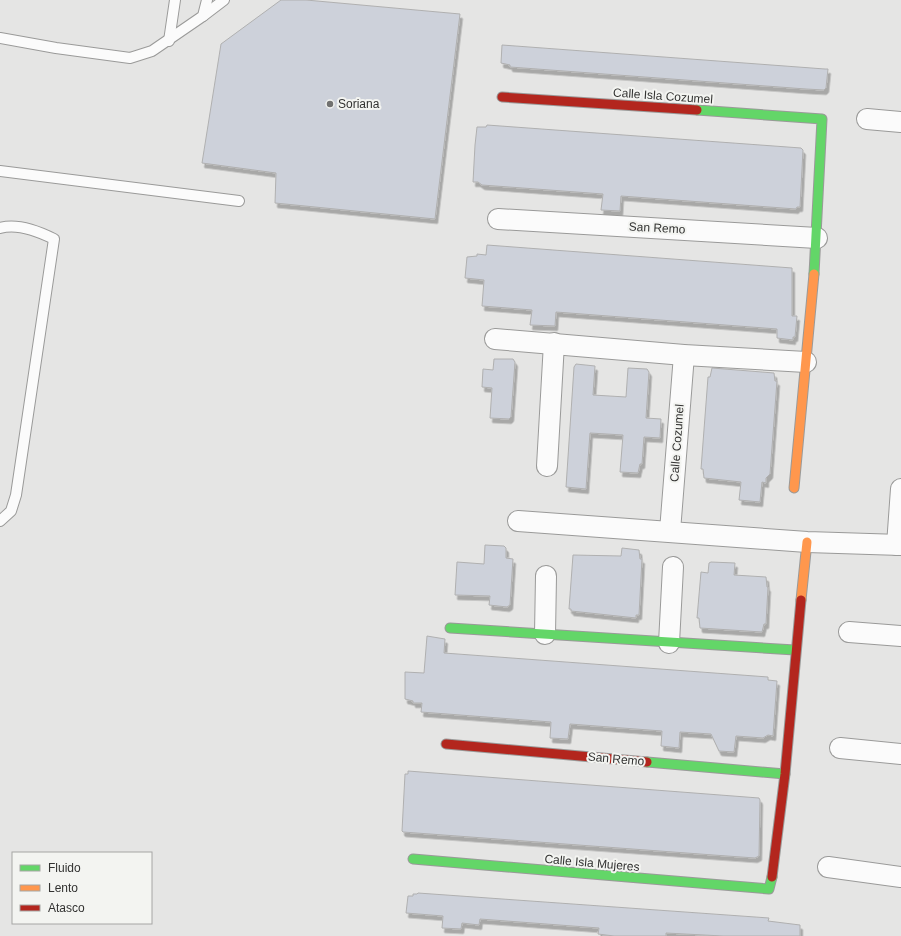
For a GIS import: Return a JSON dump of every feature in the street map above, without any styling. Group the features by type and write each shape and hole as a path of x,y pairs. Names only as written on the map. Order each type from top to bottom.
{"street":[{"name":"Calle Isla Cozumel","path":"502,98 822,119 817,238"},
{"path":"866,119 901,122"},
{"name":"San Remo","path":"498,219 817,238"},
{"path":"794,488 817,238"},
{"path":"495,340 554,343 684,355 806,362"},
{"path":"547,466 554,343"},
{"name":"Calle Cozumel","path":"670,531 684,355"},
{"path":"518,521 807,542 899,545 901,489"},
{"path":"785,774 795,650 807,542"},
{"path":"669,643 673,567"},
{"path":"545,634 546,576"},
{"path":"450,628 795,650"},
{"path":"849,632 901,636"},
{"name":"San Remo","path":"446,744 785,774"},
{"path":"840,748 901,754"},
{"name":"Calle Isla Mujeres","path":"413,859 768,889 771,887 785,774"},
{"path":"828,867 901,877"}],"lane":[{"path":"169,40 175,0"},
{"path":"204,16 207,0"},
{"path":"0,38 56,48 130,58 152,51 204,16 224,0"},
{"path":"0,171 239,201"},
{"path":"0,228 9,226 17,227 40,232 54,239 16,495 11,511 0,521"}],"building":[{"name":"Soriana","path":"281,0 306,0 460,14 435,219 275,203 276,173 202,163 221,44"},
{"path":"502,45 828,69 826,88 824,90 806,89 510,67 510,65 501,63"},
{"path":"487,125 801,148 803,150 800,207 797,207 796,209 621,196 620,211 601,210 603,194 482,185 478,182 473,182 475,145 477,127 486,127"},
{"path":"487,245 792,268 792,316 797,316 795,337 793,337 793,340 777,338 777,329 556,312 555,326 530,325 532,310 482,306 484,280 465,278 467,257 477,256 477,254 486,255"},
{"path":"494,359 513,359 515,362 511,417 509,419 490,418 492,388 482,387 483,369 493,370"},
{"path":"576,364 595,366 593,395 626,397 628,368 647,369 649,372 646,418 661,419 660,438 644,437 642,464 640,464 638,473 620,472 623,435 590,433 586,489 566,487 574,367"},
{"path":"712,368 774,373 775,381 777,381 770,474 766,478 766,483 762,482 760,502 739,500 741,482 704,478 703,469 701,469 708,377 710,377"},
{"path":"485,545 504,546 506,548 506,558 513,559 510,605 507,607 489,605 490,596 455,595 457,562 484,564"},
{"path":"622,548 639,550 640,559 642,559 639,615 636,615 636,618 571,611 571,609 569,609 573,555 621,556"},
{"path":"709,563 735,563 734,575 766,577 768,587 766,624 764,624 762,632 700,628 699,618 697,618 701,572 708,573"},
{"path":"427,636 445,639 444,653 768,677 768,680 777,681 773,736 768,735 763,738 736,736 734,752 719,751 711,734 680,732 679,748 661,746 662,731 570,724 568,739 550,738 551,722 421,712 422,703 413,703 413,701 405,699 405,672 424,673"},
{"path":"408,771 759,798 759,856 755,858 403,832 405,774 408,774"},
{"path":"418,893 769,918 768,921 800,925 800,936 723,936 666,933 666,936 614,936 598,934 599,928 480,919 479,925 462,923 461,929 442,928 443,916 406,913 408,896 413,896 413,894"}],"traffic: fast":[{"path":"697,110 822,119 814,274"},
{"path":"450,628 795,650"},
{"path":"647,762 785,774"},
{"path":"413,859 769,889 772,877"}],"traffic: slow":[{"path":"794,488 814,274"},
{"path":"801,600 807,542"}],"traffic: jam":[{"path":"502,97 697,110"},
{"path":"772,877 785,774 801,600"},
{"path":"446,744 647,762"}],"place":[{"name":"Soriana","path":"330,104"}]}
